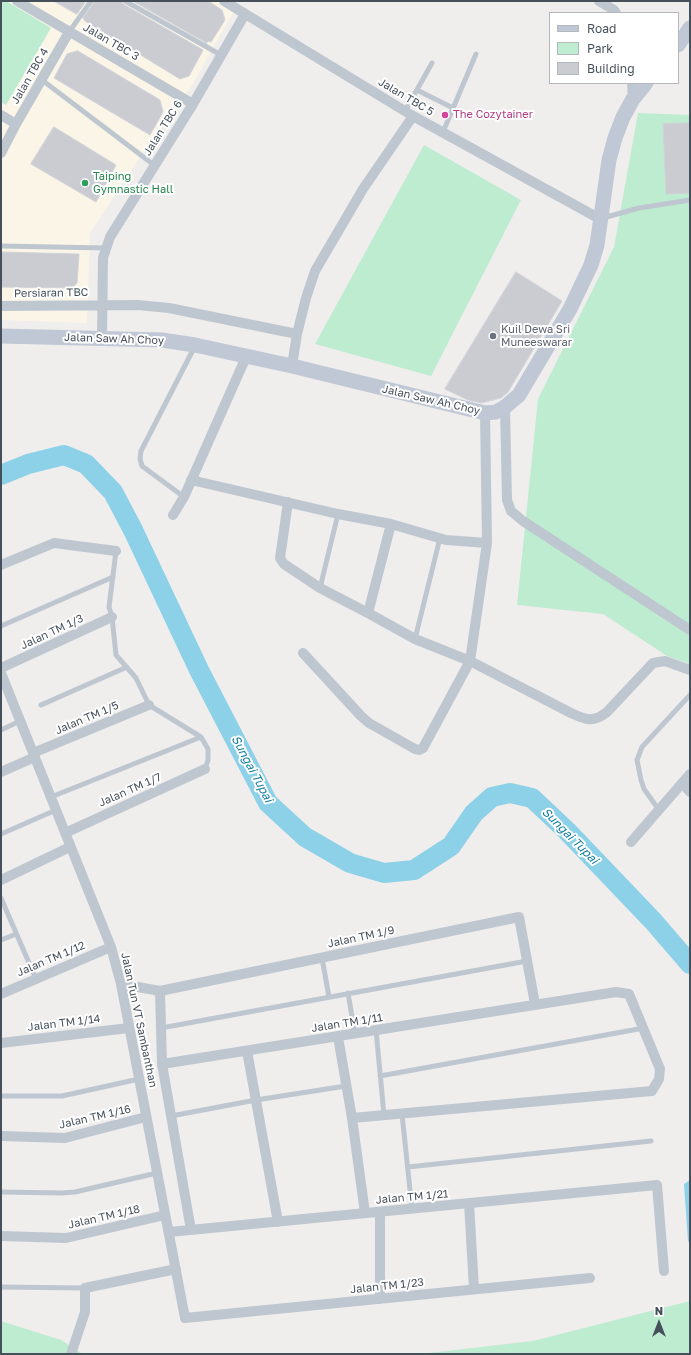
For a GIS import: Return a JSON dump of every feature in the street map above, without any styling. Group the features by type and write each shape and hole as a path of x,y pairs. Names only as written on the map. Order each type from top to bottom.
{"street":[{"name":"Jalan TBC 3","path":"17,1 193,104"},
{"name":"Jalan TBC 5","path":"224,1 409,113 600,219"},
{"path":"599,1 615,12"},
{"name":"Jalan TBC 6","path":"102,338 103,258 110,237 193,104 245,14"},
{"path":"679,44 690,28"},
{"name":"Jalan TBC 4","path":"1,153 69,32"},
{"path":"632,84 633,100"},
{"name":"Jalan Saw Ah Choy","path":"1,336 162,340 195,345 292,366 485,413 496,412 505,407 519,395 570,309 591,265 597,245 609,160 614,138 623,117 633,100 645,84"},
{"path":"292,366 297,334 306,298 315,271 409,113"},
{"path":"1,115 16,124"},
{"name":"Persiaran TBC","path":"1,306 138,305 169,308 297,334"},
{"path":"173,515 184,497 246,357"},
{"path":"505,407 507,500 511,511 690,630"},
{"path":"303,653 360,716 369,723 415,749 419,750 423,748 470,661 487,543 485,413"},
{"path":"191,480 338,514 391,524 446,540 487,543"},
{"path":"288,502 280,558 284,564 320,588 415,640 470,661 586,720 601,716 607,712 652,663 665,661 690,670"},
{"path":"368,613 391,524"},
{"path":"1,565 54,543 116,551"},
{"name":"Jalan TM 1/3","path":"1,668 112,617"},
{"name":"Jalan Tun VT Sambanthan","path":"1,673 111,947 121,984 185,1318"},
{"name":"Jalan TM 1/5","path":"1,772 34,755 149,705"},
{"name":"Jalan TM 1/7","path":"65,833 205,769"},
{"path":"631,842 690,774"},
{"path":"682,783 690,792"},
{"path":"1,880 70,847"},
{"name":"Jalan TM 1/9","path":"121,984 160,991 520,917 535,1004"},
{"name":"Jalan TM 1/12","path":"1,994 111,947"},
{"path":"160,991 162,1064 191,1230"},
{"name":"Jalan TM 1/11","path":"162,1064 616,992 629,994 644,1028"},
{"name":"Jalan TM 1/14","path":"1,1042 129,1028"},
{"path":"352,1118 652,1091 659,1079 660,1069 644,1028"},
{"path":"338,1036 352,1118 365,1213"},
{"path":"247,1050 278,1222"},
{"name":"Jalan TM 1/16","path":"1,1136 65,1138 146,1117"},
{"name":"Jalan TM 1/21","path":"169,1232 657,1185 664,1270"},
{"path":"469,1203 474,1289"},
{"path":"380,1212 380,1298"},
{"name":"Jalan TM 1/18","path":"1,1236 66,1238 165,1216"},
{"path":"71,1354 85,1312 85,1288 176,1269"},
{"name":"Jalan TM 1/23","path":"185,1318 590,1278"}],"lane":[{"path":"69,32 91,1"},
{"path":"125,1 220,55"},
{"path":"443,132 476,54"},
{"path":"409,113 417,90 432,63"},
{"path":"42,80 154,165"},
{"path":"417,90 453,108"},
{"path":"600,219 639,208 690,200"},
{"path":"1,246 106,248"},
{"path":"184,497 142,466 140,459 141,451 195,345"},
{"path":"320,588 338,514"},
{"path":"415,640 440,538"},
{"path":"116,551 109,607 112,617 116,655 136,678 149,705 201,737 208,749 208,760 205,769"},
{"path":"1,626 113,577"},
{"path":"41,705 127,667"},
{"path":"659,810 644,790 637,760 642,747 690,695"},
{"path":"1,730 20,721"},
{"path":"51,797 201,737"},
{"path":"1,834 56,810"},
{"path":"1,898 36,979"},
{"path":"1,940 16,934"},
{"path":"322,958 329,997"},
{"path":"161,1028 527,961"},
{"path":"348,993 356,1034"},
{"path":"380,1076 644,1028"},
{"path":"376,1030 384,1116"},
{"path":"1,1096 62,1096 139,1079"},
{"path":"171,1116 256,1100 346,1086"},
{"path":"402,1114 412,1209"},
{"path":"408,1167 651,1141"},
{"path":"1,1192 61,1194 157,1174"},
{"path":"1,1287 85,1288"}],"shaded area":[{"path":"1,1 54,1 73,12 80,1 143,1 211,42 225,20 222,10 208,1 216,1 234,11 191,87 151,140 90,233 87,323 1,320 1,287 72,288 77,282 79,254 1,252","holes":["78,51 160,100 163,112 150,135 54,78 67,54","54,127 116,165 95,202 32,164"]}],"green space":[{"path":"1,1 6,1 51,28 6,105 1,102"},
{"path":"638,113 690,115 690,664 667,656 603,614 517,605 538,399 614,247"},
{"path":"424,145 521,200 431,376 315,344"},
{"path":"690,1301 690,1354 420,1354 533,1341"},
{"path":"1,1321 61,1340 83,1354 1,1354"}],"water":[{"path":"690,1180 690,1243 688,1241 684,1184"}],"building":[{"path":"54,1 86,1 77,14"},
{"path":"95,1 121,1 123,4 203,50 189,76 180,79 85,21 83,18"},
{"path":"133,1 208,1 222,10 225,20 211,42 208,41 207,43"},
{"path":"78,51 160,100 163,112 150,135 54,78 67,54"},
{"path":"690,123 690,193 666,194 663,124"},
{"name":"Taiping Gymnastic Hall","path":"54,127 116,165 96,202 31,164"},
{"path":"1,252 79,254 77,283 72,288 1,287"},
{"path":"516,272 562,301 508,392 501,398 481,403 468,400 445,389"}],"waterway":[{"name":"Sungai Tupai","path":"1,475 28,464 64,455 86,464 113,492 133,530 199,670 268,803 305,837 350,863 384,873 414,870 451,846 474,813 492,797 510,793 532,798 567,831 653,921 690,964"}],"place":[{"name":"The Cozytainer","path":"445,115"},
{"name":"Taiping Gymnastic Hall","path":"85,183"},
{"name":"Kuil Dewa Sri Muneeswarar","path":"493,336"}]}
